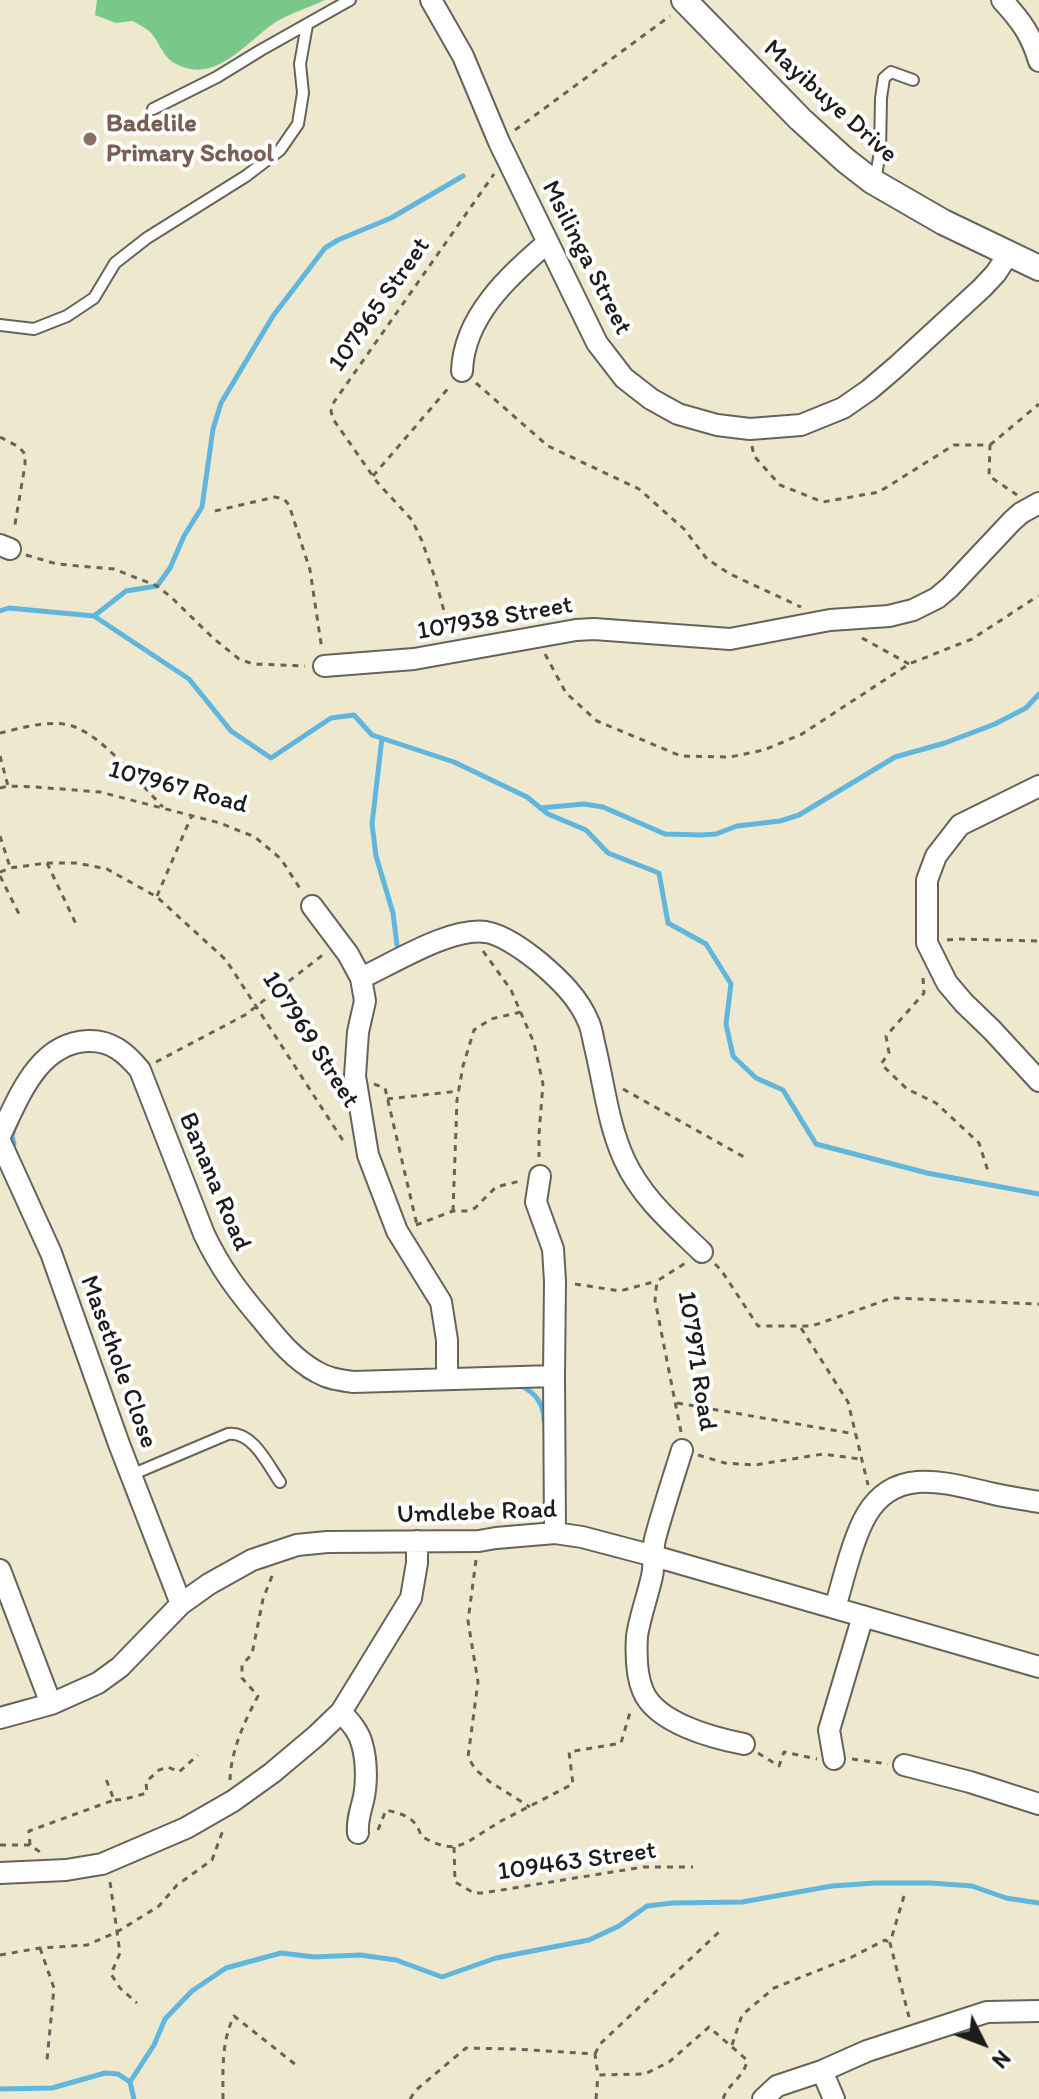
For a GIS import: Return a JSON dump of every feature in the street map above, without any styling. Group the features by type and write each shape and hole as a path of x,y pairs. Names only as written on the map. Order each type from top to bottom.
{"street":[{"name":"Msilinga Street","path":"431,0 463,56 503,150 597,343 624,378 651,399 678,414 717,425 750,429 801,425 843,408 887,375 971,298 996,273 1009,253"},
{"name":"Mayibuye Drive","path":"685,0 800,119 875,183 943,222 1039,268"},
{"path":"1002,0 1023,23 1039,61"},
{"path":"462,371 466,345 490,299 508,277 547,243"},
{"name":"107938 Street","path":"324,666 414,659 536,636 594,629 730,639 830,620 889,616 913,610 937,598 966,572 1012,521 1036,504"},
{"path":"1039,786 960,825 941,847 927,880 927,943 947,983 1039,1081"},
{"path":"312,906 340,942 361,978 365,1001 358,1032 355,1076 368,1155 397,1231 441,1302 447,1340 447,1378"},
{"path":"361,978 448,937 469,932 488,933 534,958 558,978 588,1023 603,1077 614,1135 640,1189 702,1252"},
{"name":"Banana Road","path":"0,1138 33,1072 54,1051 68,1044 101,1041 117,1048 140,1070 216,1258 228,1279 298,1359 331,1379 353,1382 554,1376"},
{"name":"Masethole Close","path":"0,1138 51,1253 181,1604"},
{"path":"540,1176 536,1202 553,1249 555,1281 555,1533"},
{"name":"107971 Road","path":"643,1692 637,1656 638,1634 653,1571 654,1543 682,1450"},
{"path":"835,1608 866,1515 874,1503 896,1486 926,1481 1039,1502"},
{"name":"Umdlebe Road","path":"0,1718 51,1704 98,1683 120,1667 181,1604 233,1570 283,1549 327,1542 479,1541 555,1533 582,1537 1039,1667"},
{"path":"0,1873 66,1870 102,1864 186,1828 233,1801 272,1773 341,1712 411,1598 417,1541"},
{"path":"0,1570 51,1704"},
{"path":"834,1759 829,1730 863,1616"},
{"path":"643,1692 656,1709 673,1721 717,1738 744,1744"},
{"path":"341,1712 353,1725 362,1743 365,1781 357,1822 358,1833"},
{"path":"904,1765 1039,1804"},
{"path":"770,2093 867,2051 987,2012 1039,2011"},
{"path":"822,2071 834,2099"}],"lane":[{"path":"153,109 217,77 350,0"},
{"path":"0,325 34,329 67,316 94,298 115,263 147,238 246,176 280,150 298,124 303,93 300,64 307,25"},
{"path":"875,183 884,78 891,72 913,80"},
{"path":"131,1475 235,1433 248,1439 280,1482"}],"path":[{"name":"107965 Street","path":"455,652 435,578 412,520 373,476 333,419 331,411 334,402 503,150 668,18 685,0"},
{"path":"373,476 462,371 548,446 639,489 684,529 707,559 730,574 802,607"},
{"path":"750,429 754,456 780,485 823,502 879,492 954,445 990,445 1039,404"},
{"path":"0,437 19,447 25,454 5,547 57,564 114,569 157,586 239,659 253,664 324,666 310,570 289,505 284,499 275,497 215,511"},
{"path":"990,445 989,476 1036,504"},
{"path":"536,636 566,693 597,721 681,756 730,757 764,750 802,734 909,664 972,639 1038,596"},
{"path":"830,620 909,664"},
{"path":"0,733 41,724 73,726 101,742 163,807"},
{"path":"0,756 8,786"},
{"name":"107967 Road","path":"0,788 100,792 220,823 255,837 281,859 312,906"},
{"path":"157,897 192,815"},
{"path":"0,836 10,868"},
{"path":"47,863 76,924"},
{"name":"107969 Street","path":"21,918 0,874 10,868 77,863 107,869 157,897 226,960 342,1139 368,1155"},
{"path":"397,1231 453,1211 468,1211 496,1187 540,1176 543,1084 534,1043 511,990 469,932"},
{"path":"927,943 958,939 1039,941"},
{"path":"140,1070 245,1015 340,942"},
{"path":"923,978 924,993 886,1036 889,1053 881,1064 907,1089 936,1103 979,1143 988,1171"},
{"path":"453,1211 459,1091 474,1030 491,1019 521,1012"},
{"path":"355,1076 385,1088 417,1225"},
{"path":"603,1077 744,1157"},
{"path":"387,1099 459,1091"},
{"path":"702,1252 721,1270 758,1326 812,1326 892,1298 1039,1304"},
{"name":"107971 Road","path":"555,1281 620,1291 657,1281 702,1252"},
{"name":"107971 Road","path":"657,1281 655,1300 682,1450 725,1463 755,1465 823,1454 860,1459"},
{"path":"801,1328 848,1402 860,1459 874,1503"},
{"path":"675,1403 855,1434"},
{"path":"479,1541 468,1621 478,1682 468,1757 475,1769 490,1782 530,1807"},
{"path":"0,1955 87,1945 117,1932 159,1906 177,1885 212,1860 233,1801 230,1778 233,1758 247,1716 258,1696 242,1678 242,1665 252,1654 263,1599 283,1549"},
{"path":"358,1833 375,1835 386,1810 405,1814 418,1824 421,1836 432,1842 454,1847 466,1843 573,1784 569,1752 621,1743 632,1704 643,1692"},
{"path":"30,1845 29,1831 114,1800 147,1793 146,1782 159,1770 168,1767 179,1772 198,1755"},
{"path":"106,1779 114,1800"},
{"name":"109463 Street","path":"454,1847 455,1882 474,1893 643,1867 693,1867"},
{"path":"102,1864 109,1877 120,1953 111,1974 120,1988 137,2003"},
{"path":"904,1896 890,1943 913,2036"},
{"path":"596,2099 598,2075 595,2054 600,2044 719,1932"},
{"path":"732,2046 742,2015 774,1988 852,1957 885,1940 890,1943"},
{"path":"40,1948 54,1988 47,2060"},
{"path":"223,2099 223,2057 234,2016 296,2065"},
{"path":"598,2075 645,2074 669,2062 709,2027 747,2060 737,2080 726,2089 723,2099"},
{"path":"410,2099 416,2090 466,2048 595,2054"}],"green space":[{"path":"97,0 325,0 279,20 219,64 205,69 191,69 171,61 149,31 133,21 116,23 95,15"}],"waterway":[{"path":"94,616 126,591 157,586 170,568 184,536 202,507 213,429 221,403 273,316 325,248 391,218 463,176"},
{"path":"0,611 9,608 94,616 189,679 231,731 271,758 331,718 354,715 372,735 454,762 527,797 548,814 586,830 608,853 659,873 668,923 706,944 731,984 726,1024 733,1056 756,1078 783,1090 816,1144 927,1173 1039,1194"},
{"path":"540,808 584,804 603,807 665,834 716,834 737,826 780,821 799,815 895,757 995,724 1026,708 1039,694"},
{"path":"382,738 372,824 376,856 393,913 397,945"},
{"path":"14,1144 12,1136 15,1126"},
{"path":"304,1376 331,1388"},
{"path":"521,1386 538,1400 544,1421"},
{"path":"130,2082 154,2045 165,2019 192,1991 226,1968 281,1953 314,1957 360,1955 396,1960 442,1977 496,1958 589,1940 619,1926 647,1906 742,1902 832,1886 875,1883 972,1886 1006,1898 1039,1903"},
{"path":"0,2089 52,2088 105,2073 118,2074 130,2082 134,2099"}],"place":[{"name":"Badelile Primary School","path":"90,139"}]}
